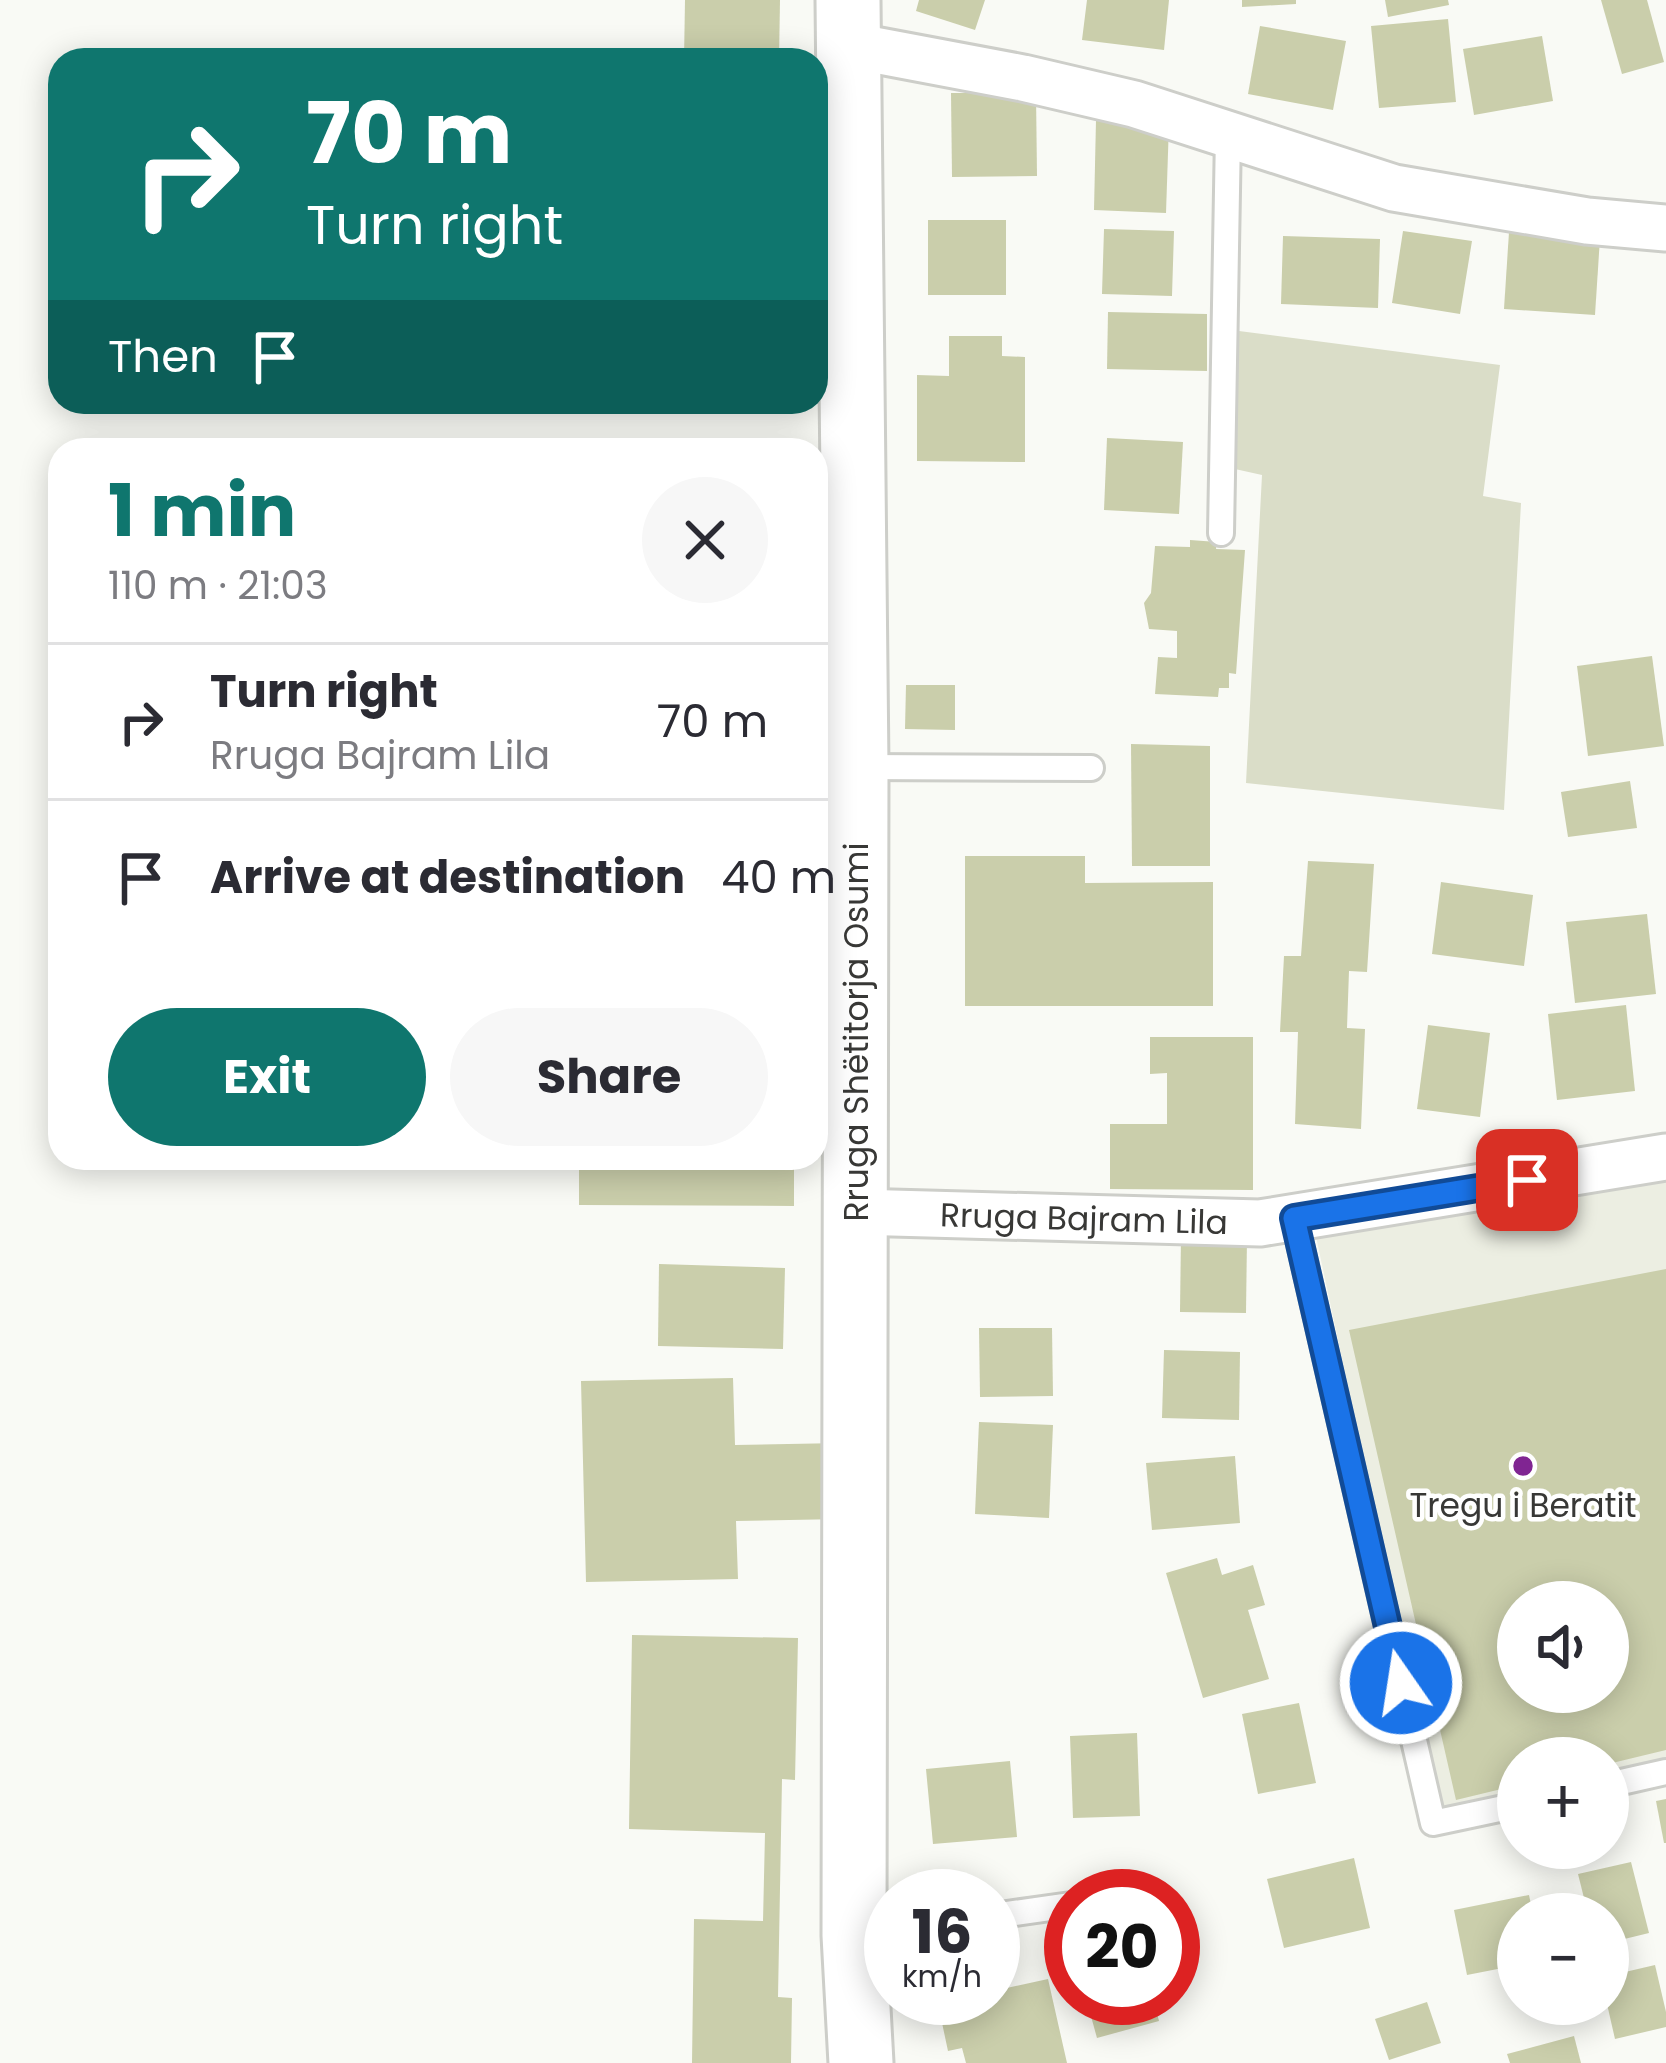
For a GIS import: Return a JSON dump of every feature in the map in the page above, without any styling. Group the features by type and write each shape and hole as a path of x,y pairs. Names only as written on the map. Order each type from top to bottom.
{"main road":[{"name":"Rruga Shëtitorja Osumi","path":"848,22 861,2063"}],"street":[{"path":"848,22 1134,104 1394,188 1587,221 1666,228"},
{"name":"Rruga Bajram Lila","path":"856,1212 1260,1223 1666,1157"}],"lane":[{"path":"1221,533 1228,134"},
{"path":"856,766 1091,769"},
{"path":"1294,1218 1433,1823 1497,1809"},
{"path":"1629,1780 1666,1772"}],"shaded area":[{"name":"Tregu i Beratit","path":"1666,1168 1666,1764 1629,1772 1629,1737 1497,1737 1497,1802 1439,1814 1315,1232"}],"green space":[{"path":"1239,331 1500,365 1483,496 1521,503 1504,810 1246,783 1262,475 1235,469"}],"building":[{"path":"685,0 780,0 779,48 684,48"},
{"path":"919,0 985,0 975,30 916,11"},
{"path":"1087,0 1169,0 1164,50 1082,40"},
{"path":"1242,0 1296,0 1296,4 1242,7"},
{"path":"1385,0 1448,0 1449,5 1388,17"},
{"path":"1601,0 1647,0 1664,62 1622,74"},
{"path":"1448,19 1456,102 1379,108 1371,26"},
{"path":"1260,26 1346,41 1333,110 1248,94"},
{"path":"1542,36 1553,101 1474,115 1463,49"},
{"path":"951,93 1036,93 1037,176 952,177"},
{"path":"1096,120 1169,123 1166,213 1094,210"},
{"path":"928,220 1006,220 1006,295 928,295"},
{"path":"1104,229 1174,231 1172,296 1102,294"},
{"path":"1403,231 1472,241 1460,314 1392,303"},
{"path":"1509,232 1600,238 1595,315 1504,309"},
{"path":"1283,236 1380,239 1378,308 1281,304"},
{"path":"1108,312 1207,314 1207,371 1107,369"},
{"path":"949,336 1002,336 1002,356 1025,357 1025,462 917,461 917,375 949,376"},
{"path":"1107,438 1183,442 1179,514 1104,510"},
{"path":"1190,540 1217,542 1216,549 1245,550 1236,674 1229,673 1229,688 1219,688 1218,697 1155,694 1158,657 1177,658 1177,631 1149,629 1144,603 1151,593 1155,546 1190,547"},
{"path":"1652,656 1664,746 1588,756 1577,666"},
{"path":"906,685 955,685 955,730 905,729"},
{"path":"1131,744 1210,746 1210,866 1132,866"},
{"path":"1630,781 1637,828 1568,837 1561,792"},
{"path":"965,856 1085,856 1085,883 1213,882 1213,1006 965,1006"},
{"path":"1308,861 1374,864 1367,972 1349,971 1347,1028 1365,1029 1361,1129 1295,1124 1298,1032 1280,1032 1284,956 1301,956"},
{"path":"1441,882 1533,895 1524,966 1432,954"},
{"path":"1647,914 1656,994 1575,1003 1566,922"},
{"path":"1626,1005 1635,1091 1557,1100 1548,1014"},
{"path":"1428,1025 1490,1033 1480,1117 1417,1109"},
{"path":"1150,1037 1253,1037 1253,1190 1110,1189 1110,1124 1167,1124 1167,1073 1150,1074"},
{"path":"579,1170 794,1170 794,1206 579,1205"},
{"path":"1181,1236 1247,1238 1246,1313 1180,1312"},
{"path":"659,1264 785,1268 783,1349 658,1346"},
{"name":"Tregu i Beratit","path":"1666,1269 1666,1750 1629,1759 1629,1737 1497,1737 1497,1790 1456,1800 1349,1330"},
{"path":"979,1328 1052,1328 1053,1396 980,1397"},
{"path":"1164,1350 1240,1352 1239,1420 1162,1418"},
{"path":"733,1378 735,1445 841,1443 843,1519 736,1521 738,1579 586,1582 581,1381"},
{"path":"979,1422 1053,1425 1049,1518 975,1514"},
{"path":"1235,1456 1240,1523 1152,1530 1146,1463"},
{"path":"1217,1558 1222,1575 1253,1565 1265,1605 1248,1610 1269,1679 1203,1698 1166,1573"},
{"path":"632,1635 798,1638 795,1780 782,1779 778,1997 792,1998 791,2063 692,2063 694,1919 763,1921 765,1833 629,1829"},
{"path":"1299,1703 1316,1783 1258,1794 1242,1714"},
{"path":"1137,1733 1140,1816 1073,1818 1070,1736"},
{"path":"1010,1761 1017,1837 933,1844 926,1769"},
{"path":"1666,1799 1666,1843 1664,1843 1656,1801"},
{"path":"1354,1858 1370,1928 1284,1948 1267,1879"},
{"path":"1629,1862 1649,1933 1629,1938 1629,1893 1583,1893 1578,1874 1629,1869"},
{"path":"1497,1901 1497,1969 1467,1975 1454,1910"},
{"path":"1655,1965 1666,2027 1615,2039 1612,2025 1629,2025 1629,1971"},
{"path":"1044,1980 1044,2025 1058,2025 1067,2063 966,2063 962,2048 948,2051 942,2025 1020,2025 1020,1985"},
{"path":"1427,2002 1441,2043 1389,2060 1375,2019"},
{"path":"1093,2025 1144,2025 1097,2038"},
{"path":"1574,2036 1581,2063 1510,2063 1507,2054"}],"place":[{"name":"Tregu i Beratit","path":"1523,1466"}],"route":[{"path":"1401,1683 1294,1218 1527,1180"}]}
